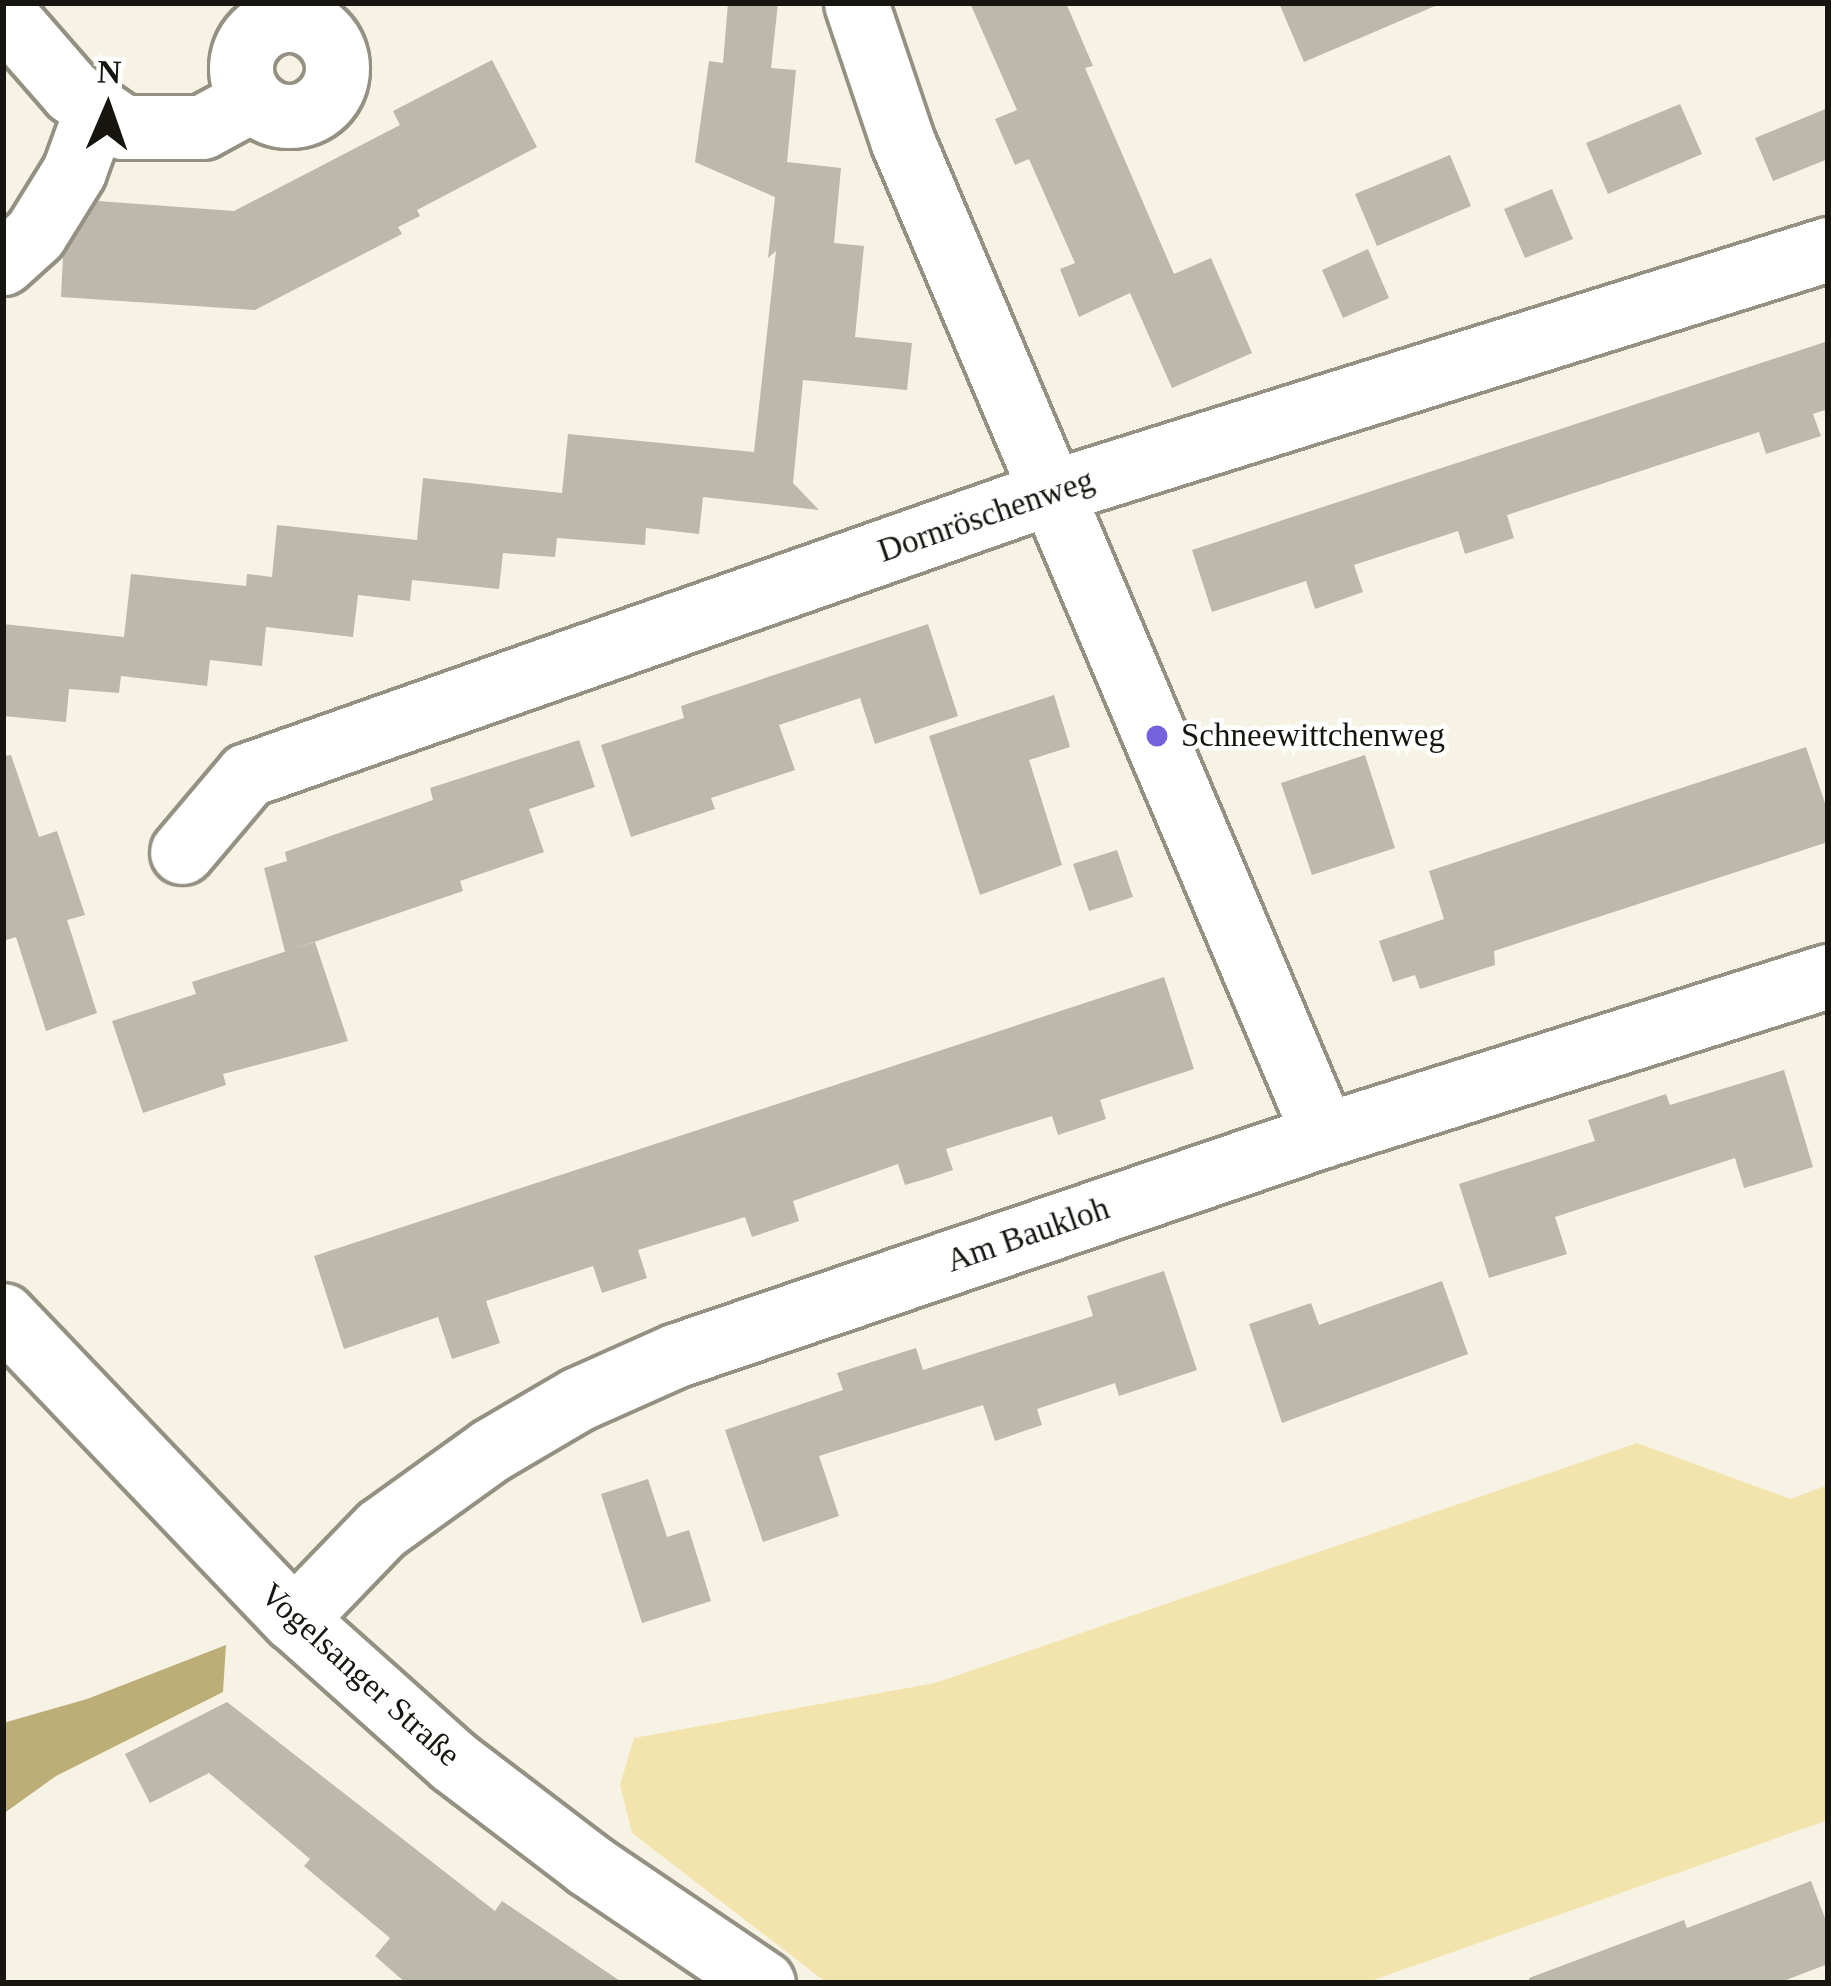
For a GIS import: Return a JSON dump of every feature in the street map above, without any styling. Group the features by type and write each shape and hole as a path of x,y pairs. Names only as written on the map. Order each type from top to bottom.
{"street":[{"path":"856,3 902,140 1055,490 1324,1136"},
{"path":"3,13 95,113 122,128 202,127 252,100"},
{"path":"3,263 35,234 74,171 95,113"},
{"name":"Dornröschenweg","path":"182,852 247,776 1055,490 1828,249"},
{"name":"Am Baukloh","path":"294,1619 381,1529 491,1450 578,1399 694,1349 1324,1136 1828,976"},
{"name":"Vogelsanger Straße","path":"3,1315 294,1619 454,1762 589,1864 763,1983"}],"shaded area":[{"path":"1637,1443 1790,1499 1828,1485 1828,1820 1365,1983 827,1983 632,1833 620,1785 634,1738 935,1683"},
{"path":"226,1645 223,1692 56,1776 3,1814 3,1723 87,1699"}],"building":[{"path":"728,3 778,3 771,68 796,70 787,162 841,168 834,243 864,246 855,337 912,343 907,390 803,380 793,483 819,510 703,497 699,534 646,528 645,545 557,538 555,557 503,553 499,589 412,580 410,601 358,595 353,637 266,627 262,666 210,660 207,686 121,676 119,693 69,689 66,722 3,716 3,624 124,637 131,574 246,586 247,574 272,577 277,525 417,540 423,478 562,493 568,434 754,452 776,251 768,258 775,197 695,162 709,61 723,63"},
{"path":"970,3 1066,3 1093,66 1085,68 1174,274 1211,258 1252,353 1172,388 1130,293 1079,317 1060,269 1075,263 1029,159 1015,165 995,119 1017,110"},
{"path":"1279,3 1442,3 1304,62"},
{"path":"492,60 537,147 417,210 420,216 398,227 402,234 255,310 61,297 63,256 98,201 234,211 400,125 393,111"},
{"path":"1680,104 1702,154 1608,194 1586,143"},
{"path":"1828,108 1828,159 1773,181 1755,138"},
{"path":"1450,155 1471,206 1377,246 1355,194"},
{"path":"1552,189 1573,239 1525,258 1504,209"},
{"path":"1368,249 1389,298 1343,318 1322,270"},
{"path":"1828,341 1828,409 1813,414 1821,436 1766,454 1759,432 1507,515 1514,538 1465,554 1458,531 1354,565 1363,592 1315,609 1306,581 1212,612 1192,550"},
{"path":"928,624 958,716 875,744 860,698 779,725 795,770 711,798 715,809 631,837 601,745 684,718 681,706"},
{"path":"1054,695 1070,747 1029,760 1062,865 980,895 929,736"},
{"path":"579,740 595,787 529,809 544,852 460,881 463,891 285,952 264,868 287,861 285,852 433,800 430,788"},
{"path":"1806,747 1828,812 1828,842 1494,951 1495,965 1420,989 1415,975 1393,982 1379,941 1444,919 1429,871"},
{"path":"11,755 39,837 57,831 85,915 67,920 97,1013 46,1031 16,937 3,941 3,756"},
{"path":"1365,755 1395,848 1312,875 1281,783"},
{"path":"1117,850 1133,897 1089,911 1073,864"},
{"path":"315,942 348,1041 223,1074 226,1085 143,1113 112,1021 196,994 192,982"},
{"path":"1164,977 1194,1069 1100,1100 1106,1119 1058,1135 1052,1116 946,1149 953,1170 905,1185 898,1164 793,1201 799,1221 752,1237 745,1217 638,1250 647,1278 602,1293 593,1266 486,1301 500,1343 452,1359 438,1317 344,1349 314,1256"},
{"path":"1784,1070 1813,1167 1744,1188 1735,1158 1555,1217 1567,1254 1489,1278 1459,1184 1595,1141 1588,1120 1666,1094 1670,1105"},
{"path":"1164,1271 1197,1370 1119,1396 1115,1383 1037,1409 1042,1425 995,1441 983,1405 819,1456 839,1516 763,1542 725,1430 843,1390 837,1373 916,1348 923,1370 1093,1316 1087,1296"},
{"path":"1442,1281 1468,1354 1282,1423 1249,1324 1311,1303 1319,1325"},
{"path":"648,1479 667,1537 689,1530 711,1601 642,1623 601,1494"},
{"path":"227,1702 495,1911 502,1901 623,1983 406,1983 375,1956 390,1938 304,1866 310,1859 209,1773 150,1803 125,1754"},
{"path":"1811,1881 1828,1926 1828,1964 1778,1983 1530,1983 1529,1978 1684,1920 1687,1928"}],"place":[{"name":"Schneewittchenweg","path":"1157,736"}]}
